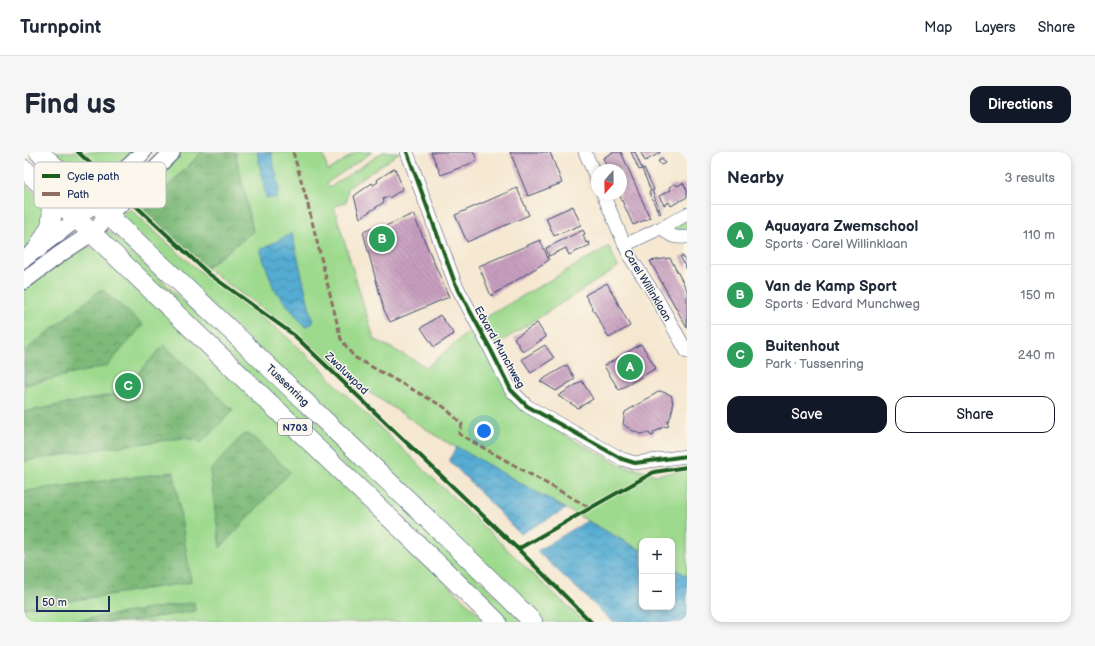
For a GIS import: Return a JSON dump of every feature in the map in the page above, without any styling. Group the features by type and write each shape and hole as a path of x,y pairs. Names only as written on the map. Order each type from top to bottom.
{"highway":[{"name":"Tussenring","path":"39,152 50,162"},
{"name":"N703","path":"24,170 34,179"},
{"path":"31,253 51,225 51,208"},
{"name":"N703","path":"66,208 497,622"},
{"name":"Tussenring","path":"101,208 274,371 467,556 533,622"}],"main road":[{"path":"133,162 143,152"},
{"path":"162,162 172,152"},
{"path":"31,253 77,219 89,208"},
{"path":"24,281 60,254 92,233 117,208"}],"street":[{"name":"Edvard Munchweg","path":"407,152 455,282 511,390 528,406 622,459 635,463 687,456"},
{"path":"590,154 593,164"},
{"name":"Carel Willinklaan","path":"606,200 630,257 655,295 686,348"},
{"path":"625,245 687,214"},
{"path":"663,227 667,233 673,237 687,237"}],"green space":[{"path":"50,152 133,152 123,162 60,162"},
{"path":"179,152 202,152 166,189 166,166"},
{"path":"202,152 235,152 253,231 206,268 144,211 147,208 166,208 166,189"},
{"path":"235,152 322,152 328,171 356,152 372,152 327,183 329,188 383,152 400,152 348,188 346,202 334,207 374,339 427,367 473,328 529,413 566,436 625,467 646,471 655,475 687,470 687,576 675,569 675,538 639,538 639,549 443,440 366,390 294,332 206,268 253,231"},
{"path":"24,183 34,193 34,208 45,208 47,225 24,252"},
{"path":"129,208 192,265 280,331 323,370 340,389 585,622 542,622 120,217"},
{"path":"687,220 687,230 677,232 673,227"},
{"path":"104,229 114,235 251,365 286,391 523,622 507,622 105,238"},
{"path":"609,246 618,267 496,345 483,319"},
{"path":"91,247 100,251 487,622 24,622 24,288 81,248"},
{"path":"100,290 103,290 143,325 107,366 24,385 24,352"},
{"path":"164,345 233,410 201,443 197,440 183,438 24,461 24,412 116,394 122,390"},
{"path":"248,434 290,472 220,548 210,471 243,435"},
{"path":"174,472 191,582 24,608 24,491"},
{"path":"194,602 195,611 125,622 66,622"}],"water":[{"path":"257,152 271,152 279,187 277,198 266,198"},
{"path":"292,233 313,323 305,327 274,289 260,250"},
{"path":"457,447 566,509 520,534 449,460"},
{"path":"587,521 639,549 639,610 675,610 675,569 687,576 687,622 613,622 537,551"}],"building":[{"path":"431,152 474,152 477,161 441,175"},
{"path":"510,152 550,152 562,183 528,196"},
{"path":"613,152 621,152 626,164 606,164 603,158"},
{"path":"631,152 635,152 642,169 639,170"},
{"path":"641,153 660,153 645,161"},
{"path":"662,159 665,163 661,165 658,161"},
{"path":"627,166 650,218 633,225 622,200 627,200"},
{"path":"395,168 403,189 389,198 388,196 383,199 384,202 360,218 354,196 372,183 373,185 378,182 377,180"},
{"path":"644,168 654,190 652,191 661,213 659,214 649,192 651,191 642,169"},
{"path":"683,183 687,190 687,197 671,206 669,202 664,205 659,196 671,190 669,187 675,184 677,186"},
{"path":"517,188 529,215 467,242 455,215"},
{"path":"573,206 581,225 554,236 546,218"},
{"path":"413,214 449,297 390,322 384,310 363,232 372,228 374,231"},
{"path":"583,230 586,243 589,242 590,245 569,255 566,248 549,256 546,248"},
{"path":"540,240 549,260 491,296 479,266"},
{"path":"680,256 683,256 687,263 687,270"},
{"path":"670,258 687,290 687,328 650,261"},
{"path":"607,283 630,326 609,338 585,295"},
{"path":"440,315 454,334 434,347 421,328"},
{"path":"537,323 546,337 523,352 514,338"},
{"path":"641,344 656,368 619,390 604,366"},
{"path":"545,345 554,358 531,373 522,359"},
{"path":"567,365 575,379 556,391 540,381"},
{"path":"582,381 593,399 578,408 558,396"},
{"path":"660,391 671,395 672,398 672,414 667,423 669,426 665,426 653,433 654,435 651,436 649,433 639,434 623,424 625,412"}],"marked path":[{"path":"293,152 307,201 341,339 354,357 444,407 462,424 459,434 590,508"}],"cycle path":[{"name":"Zwaluwpad","path":"78,152 89,162"},
{"path":"407,152 455,283 511,390 527,406 622,459 635,463 687,456"},
{"name":"Zwaluwpad","path":"138,208 209,274 294,335 518,549 591,622"},
{"path":"518,549 654,472 687,467"}],"place":[{"name":"Van de Kamp Sport","path":"382,239"},
{"name":"Aquayara Zwemschool","path":"630,367"},
{"name":"Buitenhout","path":"128,386"}]}
